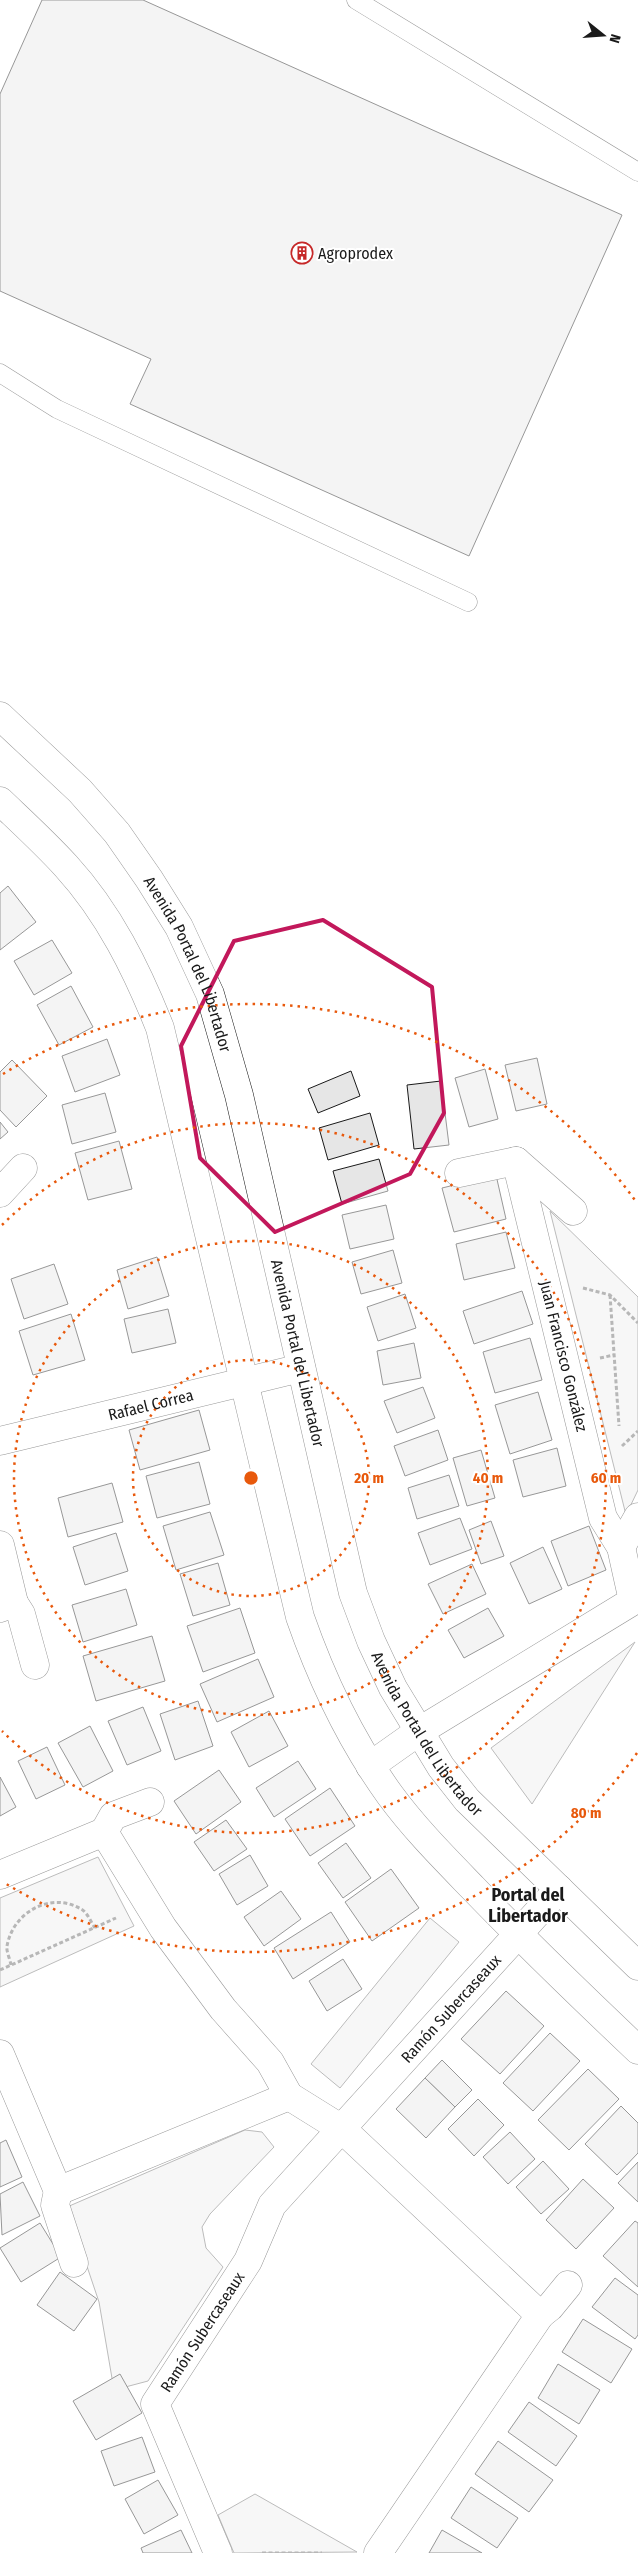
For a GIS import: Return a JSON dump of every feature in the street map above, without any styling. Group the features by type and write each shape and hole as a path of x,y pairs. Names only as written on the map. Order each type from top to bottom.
{"street":[{"name":"Avenida Portal del Libertador","path":"0,716 80,791 116,834 149,879 179,927 210,994 238,1095 353,1593 371,1641 393,1688 418,1732 467,1800 638,1966"},
{"path":"0,801 61,860 88,892 116,935 141,980 160,1028 300,1617 315,1660 334,1701 370,1766 425,1838 519,1936 638,2050"},
{"path":"460,1173 516,1161 573,1211"},
{"name":"Juan Francisco González","path":"370,1766 418,1732 636,1601 621,1547 603,1518 516,1161"},
{"path":"0,1193 23,1168"},
{"name":"Rafael Correa","path":"0,1441 301,1368"},
{"path":"621,1547 638,1517"},
{"path":"0,1545 7,1606 21,1614 35,1665"},
{"path":"0,1875 104,1832 113,1816 150,1802"},
{"path":"104,1832 163,1928 223,2009 270,2062 289,2096 342,2129 540,2315"},
{"name":"Ramón Subercaseaux","path":"218,2553 154,2404 248,2261 272,2205 519,1936 559,1889"},
{"path":"0,2054 58,2191 55,2205 74,2263"},
{"path":"58,2191 289,2096"},
{"path":"378,2553 540,2315 550,2307 568,2285"}],"lane":[{"path":"356,0 638,172"},
{"path":"0,373 57,409 468,602"}],"path":[{"path":"549,1294 578,1287 610,1294 638,1323"},
{"path":"610,1294 619,1429"},
{"path":"620,1447 638,1431"},
{"path":"620,1438 620,1452"},
{"path":"11,1965 6,1947 15,1926 35,1906 61,1901 83,1909 95,1928"},
{"path":"0,1970 149,1904"},
{"path":"262,2553 322,2553"}],"highlighted area":[{"path":"323,920 432,987 444,1113 410,1174 275,1232 200,1158 181,1046 234,941"}],"shaded area":[{"path":"550,1211 638,1297 638,1490 626,1515"},
{"path":"635,1642 532,1804 491,1748"},
{"path":"98,1857 134,1926 0,1987 0,1898"},
{"path":"430,1918 459,1942 340,2088 311,2064"},
{"path":"245,2130 262,2132 274,2147 210,2214 202,2227 206,2248 223,2267 148,2381 114,2390 99,2302 67,2207"},
{"path":"255,2494 357,2552 234,2553 218,2515"}],"building":[{"name":"Agroprodex","path":"42,0 143,0 622,215 469,556 130,404 151,359 0,291 0,94"},
{"path":"8,886 36,922 0,950 0,893"},
{"path":"52,940 72,973 34,995 14,961"},
{"path":"71,986 93,1027 59,1045 37,1005"},
{"path":"107,1039 120,1075 75,1092 62,1056"},
{"path":"537,1058 547,1104 516,1111 505,1065"},
{"path":"12,1060 47,1096 16,1127 0,1110 0,1072"},
{"path":"485,1069 498,1119 469,1127 455,1078"},
{"path":"351,1071 360,1096 318,1113 308,1089"},
{"path":"441,1081 449,1145 414,1149 407,1085"},
{"path":"105,1093 116,1132 72,1144 62,1105"},
{"path":"370,1113 379,1145 328,1160 319,1128"},
{"path":"0,1122 8,1132 0,1139"},
{"path":"119,1141 132,1189 88,1200 75,1153"},
{"path":"379,1159 388,1191 342,1204 333,1171"},
{"path":"496,1175 506,1219 454,1232 442,1188"},
{"path":"386,1205 394,1239 350,1249 342,1215"},
{"path":"506,1232 515,1268 464,1280 456,1244"},
{"path":"393,1250 402,1283 361,1294 352,1262"},
{"path":"157,1257 169,1296 128,1309 117,1270"},
{"path":"54,1264 68,1304 24,1319 11,1279"},
{"path":"522,1291 533,1324 474,1344 463,1311"},
{"path":"405,1294 416,1328 378,1341 367,1307"},
{"path":"168,1309 176,1343 132,1353 124,1319"},
{"path":"71,1314 85,1360 33,1375 19,1331"},
{"path":"530,1338 542,1380 495,1393 483,1352"},
{"path":"414,1343 421,1378 383,1385 377,1351"},
{"path":"423,1387 435,1418 397,1433 384,1401"},
{"path":"538,1392 552,1440 510,1454 495,1405"},
{"path":"199,1410 210,1450 140,1470 129,1430"},
{"path":"438,1430 448,1460 405,1476 394,1446"},
{"path":"557,1448 566,1486 523,1497 513,1460"},
{"path":"481,1450 495,1498 467,1506 453,1458"},
{"path":"199,1462 210,1504 157,1518 146,1476"},
{"path":"449,1475 459,1506 417,1519 408,1488"},
{"path":"112,1483 123,1522 68,1537 58,1498"},
{"path":"210,1512 224,1555 176,1570 163,1526"},
{"path":"460,1518 472,1549 430,1565 418,1533"},
{"path":"491,1521 504,1556 481,1564 469,1530"},
{"path":"589,1526 606,1570 568,1586 551,1541"},
{"path":"116,1533 128,1571 85,1585 73,1547"},
{"path":"543,1547 562,1589 529,1604 510,1563"},
{"path":"218,1563 230,1605 193,1616 180,1574"},
{"path":"472,1564 486,1594 443,1614 428,1584"},
{"path":"126,1589 137,1625 83,1642 72,1605"},
{"path":"240,1608 255,1653 203,1672 187,1626"},
{"path":"488,1608 504,1636 464,1658 448,1630"},
{"path":"152,1636 165,1681 96,1701 83,1656"},
{"path":"258,1659 274,1697 217,1722 200,1684"},
{"path":"198,1701 213,1746 175,1760 160,1714"},
{"path":"143,1707 161,1751 127,1765 108,1721"},
{"path":"269,1711 288,1746 249,1767 231,1732"},
{"path":"90,1726 113,1771 83,1787 58,1743"},
{"path":"47,1747 65,1785 36,1799 18,1761"},
{"path":"298,1761 316,1789 274,1817 256,1788"},
{"path":"219,1770 241,1802 196,1834 174,1801"},
{"path":"0,1777 16,1807 0,1816"},
{"path":"330,1788 355,1826 310,1856 285,1819"},
{"path":"226,1820 247,1849 214,1871 194,1842"},
{"path":"346,1843 371,1878 343,1898 318,1863"},
{"path":"250,1855 268,1886 237,1905 219,1874"},
{"path":"391,1869 419,1908 372,1941 345,1902"},
{"path":"281,1891 301,1919 264,1946 244,1917"},
{"path":"331,1912 350,1942 293,1979 274,1948"},
{"path":"343,1959 362,1989 327,2011 309,1981"},
{"path":"506,1991 544,2026 500,2074 461,2039"},
{"path":"550,2033 580,2061 533,2111 503,2083"},
{"path":"442,2060 472,2090 455,2107 425,2078"},
{"path":"588,2069 619,2099 569,2150 538,2120"},
{"path":"425,2078 455,2107 426,2138 396,2109"},
{"path":"478,2099 504,2125 474,2156 448,2129"},
{"path":"621,2106 638,2123 638,2153 617,2175 585,2144"},
{"path":"510,2132 535,2159 508,2184 483,2157"},
{"path":"6,2140 22,2177 0,2187 0,2143"},
{"path":"543,2161 569,2189 541,2214 516,2187"},
{"path":"638,2162 638,2202 618,2183"},
{"path":"583,2179 614,2208 576,2249 546,2220"},
{"path":"23,2182 40,2216 2,2235 0,2194"},
{"path":"635,2221 638,2223 638,2287 603,2256"},
{"path":"40,2223 61,2257 21,2282 0,2248"},
{"path":"60,2272 97,2299 74,2331 37,2305"},
{"path":"615,2278 638,2295 638,2335 635,2339 592,2307"},
{"path":"583,2319 632,2349 611,2383 562,2352"},
{"path":"558,2364 600,2390 579,2424 538,2398"},
{"path":"120,2374 142,2413 96,2440 73,2401"},
{"path":"529,2402 577,2436 556,2466 508,2432"},
{"path":"142,2437 155,2472 114,2486 101,2451"},
{"path":"498,2441 553,2480 529,2512 475,2474"},
{"path":"158,2480 178,2515 144,2534 125,2499"},
{"path":"471,2487 518,2518 497,2548 451,2518"},
{"path":"181,2530 192,2553 143,2553 141,2548"},
{"path":"442,2530 482,2553 429,2553"}],"place":[{"name":"Agroprodex","path":"302,253"}],"district":[{"name":"Portal del Libertador","path":"528,1905"}]}
